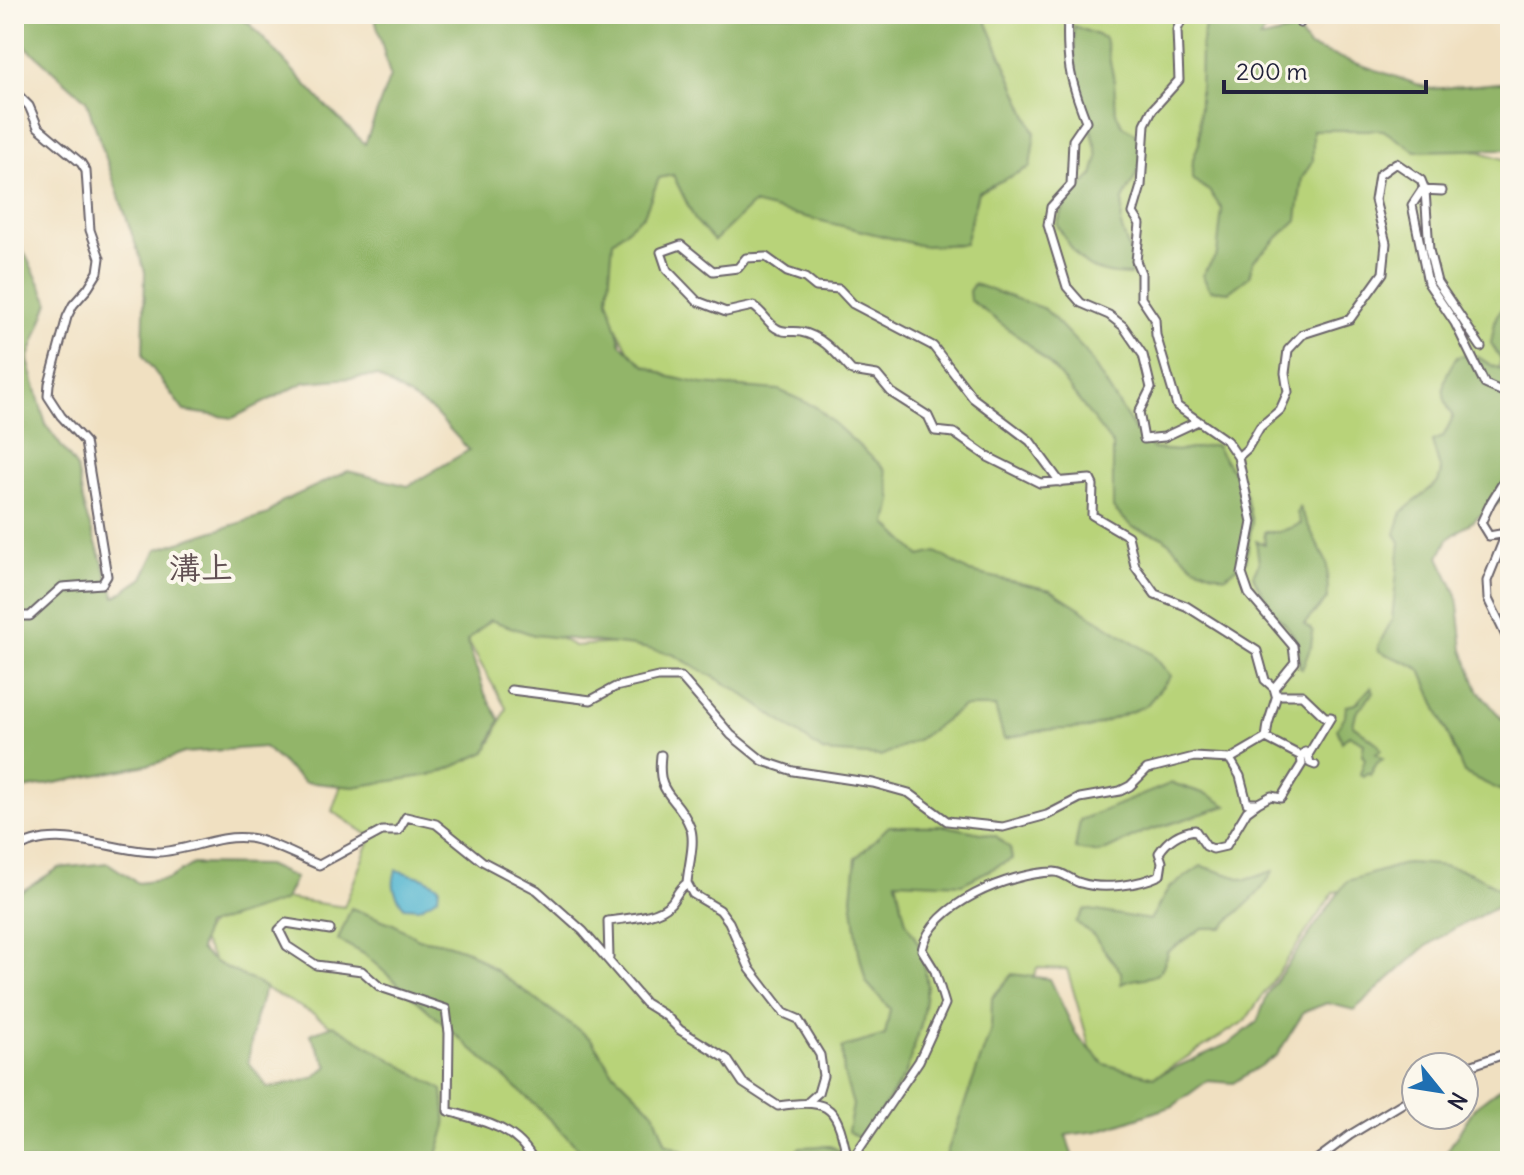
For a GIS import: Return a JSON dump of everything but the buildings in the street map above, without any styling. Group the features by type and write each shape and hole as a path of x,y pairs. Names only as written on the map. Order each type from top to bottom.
{"street":[{"path":"1068,14 1066,57 1086,121 1073,140 1071,185 1051,207 1048,225 1067,287 1081,303 1109,315 1123,326 1143,355 1151,388 1139,412 1144,439 1164,437 1198,421"},
{"path":"1184,14 1177,30 1179,80 1152,110 1145,124 1141,186 1133,213 1140,224 1136,261 1141,273 1141,298 1155,319 1156,335 1177,406 1227,441 1238,457 1252,522 1242,574 1249,594 1293,646 1295,662 1276,691 1266,738"},
{"path":"1295,14 1300,23"},
{"path":"14,91 29,106 38,127 81,163 86,171 90,230 100,258 98,272 67,317 48,396 61,416 85,442 107,576 102,584 95,586 62,587 30,616 14,616"},
{"path":"1238,457 1247,449 1260,427 1280,410 1288,392 1285,373 1288,350 1303,334 1350,319 1383,273 1386,243 1375,200 1379,175 1396,163 1421,180 1425,190 1429,250 1437,282 1481,347"},
{"path":"1442,191 1425,190 1417,195 1412,205 1428,283 1455,323 1485,384 1510,395"},
{"path":"1060,482 1030,441 973,398 933,346 853,304 839,289 816,287 766,257 746,258 738,268 713,271 681,245 661,252 667,270 697,301 726,312 753,306 764,312 774,328 782,332 803,332 831,347 852,371 877,375 892,393 928,416 935,431 954,433 988,457 1040,483 1060,482 1090,479 1093,485 1092,515 1128,536 1135,566 1155,594 1186,606 1257,651 1265,680 1276,691 1302,695 1325,717 1331,717 1308,755 1310,763 1315,765"},
{"path":"1506,533 1489,536 1481,523 1509,473 1510,440"},
{"path":"1510,524 1487,581 1486,591 1510,644"},
{"path":"511,690 591,700 615,687 658,677 681,677 731,735 763,761 793,771 873,783 909,793 947,821 1003,827 1047,815 1080,798 1120,791 1130,786 1147,769 1194,757 1230,759 1266,738"},
{"path":"850,1161 919,1061 945,1004 935,971 922,950 924,938 942,915 977,894 1013,878 1056,871 1082,884 1121,885 1150,880 1160,875 1162,862 1159,853 1181,831 1195,830 1206,846 1213,849 1226,846 1247,811 1271,796 1281,798 1302,764 1303,754 1266,738"},
{"path":"14,851 33,839 160,852 225,839 250,838 319,865 382,831 398,831 406,817 436,824 482,861 537,890 583,931 645,1003 666,1016 680,1030 727,1059 743,1083 778,1106 809,1101 818,1093 823,1076 820,1055 798,1019 784,1013 750,969 729,922 720,910 693,894 687,883 692,830 676,803 665,794 659,776 661,755"},
{"path":"1230,759 1240,776 1247,803 1258,803"},
{"path":"609,960 608,921 658,912 672,903 679,888 687,883"},
{"path":"330,930 286,923 279,930 287,946 316,965 362,971 380,987 446,1009 449,1033 448,1111 509,1132 528,1148 534,1161"},
{"path":"1480,1062 1510,1052"},
{"path":"809,1101 831,1111 840,1123 850,1161"},
{"path":"1315,1161 1400,1105"}],"green space":[{"path":"14,14 230,14 249,23 365,144 390,76 374,14 983,14 1035,133 1030,167 978,192 965,244 923,246 753,204 714,241 695,220 673,175 659,178 644,215 613,241 608,299 621,344 644,365 670,377 702,384 779,390 816,407 885,469 892,500 887,524 920,556 936,552 970,572 1051,590 1152,654 1171,676 1146,706 1089,728 1044,730 1004,739 995,707 963,707 919,739 881,756 824,752 734,688 672,654 634,646 534,635 490,620 467,641 485,694 500,720 486,752 437,774 353,787 304,782 264,747 184,753 157,763 14,791 14,232 49,302 28,360 46,425 77,468 85,512 115,597 143,578 157,549 268,514 281,502 348,471 408,486 469,450 434,412 376,376 305,382 233,418 184,411 143,356 145,272 86,100 14,36"},
{"path":"971,14 1230,14 1216,114 1385,123 1510,161 1510,332 1498,369 1459,372 1420,616 1457,735 1510,797 1510,899 1447,874 1334,892 1245,1021 1129,1093 1094,1061 1067,969 1037,968 958,1161 421,1161 440,1102 314,1014 215,962 200,938 235,891 344,907 371,837 332,811 345,773 492,742 506,708 467,640 502,607 574,646 677,639 891,564 647,384 588,276 668,146"},
{"path":"1207,14 1267,14 1267,28 1259,39 1297,30 1309,47 1431,89 1510,82 1510,149 1415,151 1383,130 1313,130 1313,161 1302,178 1297,220 1253,261 1249,277 1229,292 1210,290 1202,275 1217,254 1222,209 1209,191 1192,179 1193,159 1199,143 1201,47"},
{"path":"1074,26 1105,38 1114,80 1116,113 1122,125 1136,134 1142,163 1123,200 1121,226 1134,265 1130,275 1102,272 1085,264 1057,225 1066,202 1093,175 1098,157 1075,60"},
{"path":"974,284 1045,309 1085,351 1135,430 1154,449 1180,451 1215,445 1244,488 1252,522 1246,561 1224,577 1194,566 1163,537 1132,527 1113,508 1113,445 1055,370 1028,344 970,300 969,291"},
{"path":"1510,296 1510,494 1448,539 1439,557 1457,595 1463,650 1478,690 1510,729 1510,795 1464,773 1421,670 1379,651 1378,646 1392,620 1400,542 1395,534 1402,512 1438,482 1441,472 1432,441 1443,437 1453,417 1445,401 1445,379 1457,357 1474,356 1494,367 1507,369 1491,343 1496,317"},
{"path":"1299,507 1327,563 1328,598 1304,624 1313,631 1302,669 1294,637 1272,610 1253,575 1259,563 1256,541 1265,544 1264,532 1279,532 1301,524 1297,513"},
{"path":"1371,687 1374,692 1356,713 1353,725 1378,744 1381,750 1376,754 1383,759 1370,775 1367,773 1363,776 1360,774 1365,759 1362,755 1364,743 1349,735 1342,742 1337,729 1345,716 1346,706 1356,704"},
{"path":"1172,783 1209,795 1227,806 1144,832 1100,853 1075,849 1080,820"},
{"path":"889,826 946,826 996,836 1010,848 1012,859 962,884 896,881 906,922 922,950 927,986 921,1025 905,1075 862,1140 848,1131 853,1105 844,1074 842,1048 885,1035 890,1009 866,982 852,898 856,858"},
{"path":"108,863 138,883 168,879 193,864 267,865 295,878 284,901 205,926 200,950 215,962 265,987 248,1061 268,1088 313,1078 328,1066 310,1034 333,1025 443,1090 446,1126 435,1161 14,1161 14,896 59,868"},
{"path":"1407,863 1437,865 1474,874 1497,888 1510,901 1455,928 1424,948 1354,1010 1327,1003 1304,1012 1277,1055 1233,1083 1207,1081 1173,1106 1098,1131 1066,1135 1074,1161 944,1161 991,1030 992,998 1012,974 1050,979 1076,1034 1104,1064 1154,1077 1230,1043 1257,1022 1269,991 1347,881"},
{"path":"1201,866 1246,880 1273,871 1256,895 1222,928 1202,928 1167,952 1156,975 1121,984 1121,972 1093,935 1076,922 1085,909 1150,920 1169,888"},
{"path":"351,908 393,924 419,939 470,952 591,1039 612,1071 654,1112 666,1144 705,1161 591,1161 530,1100 364,954 338,940"},
{"path":"1510,1080 1510,1161 1441,1161 1460,1131 1480,1131 1480,1103"},
{"path":"830,1146 859,1161 788,1161 800,1147"}],"water":[{"path":"396,870 439,886 438,897 419,908 404,907 394,889"}],"district":[{"name":"溝上","path":"201,568"}]}
